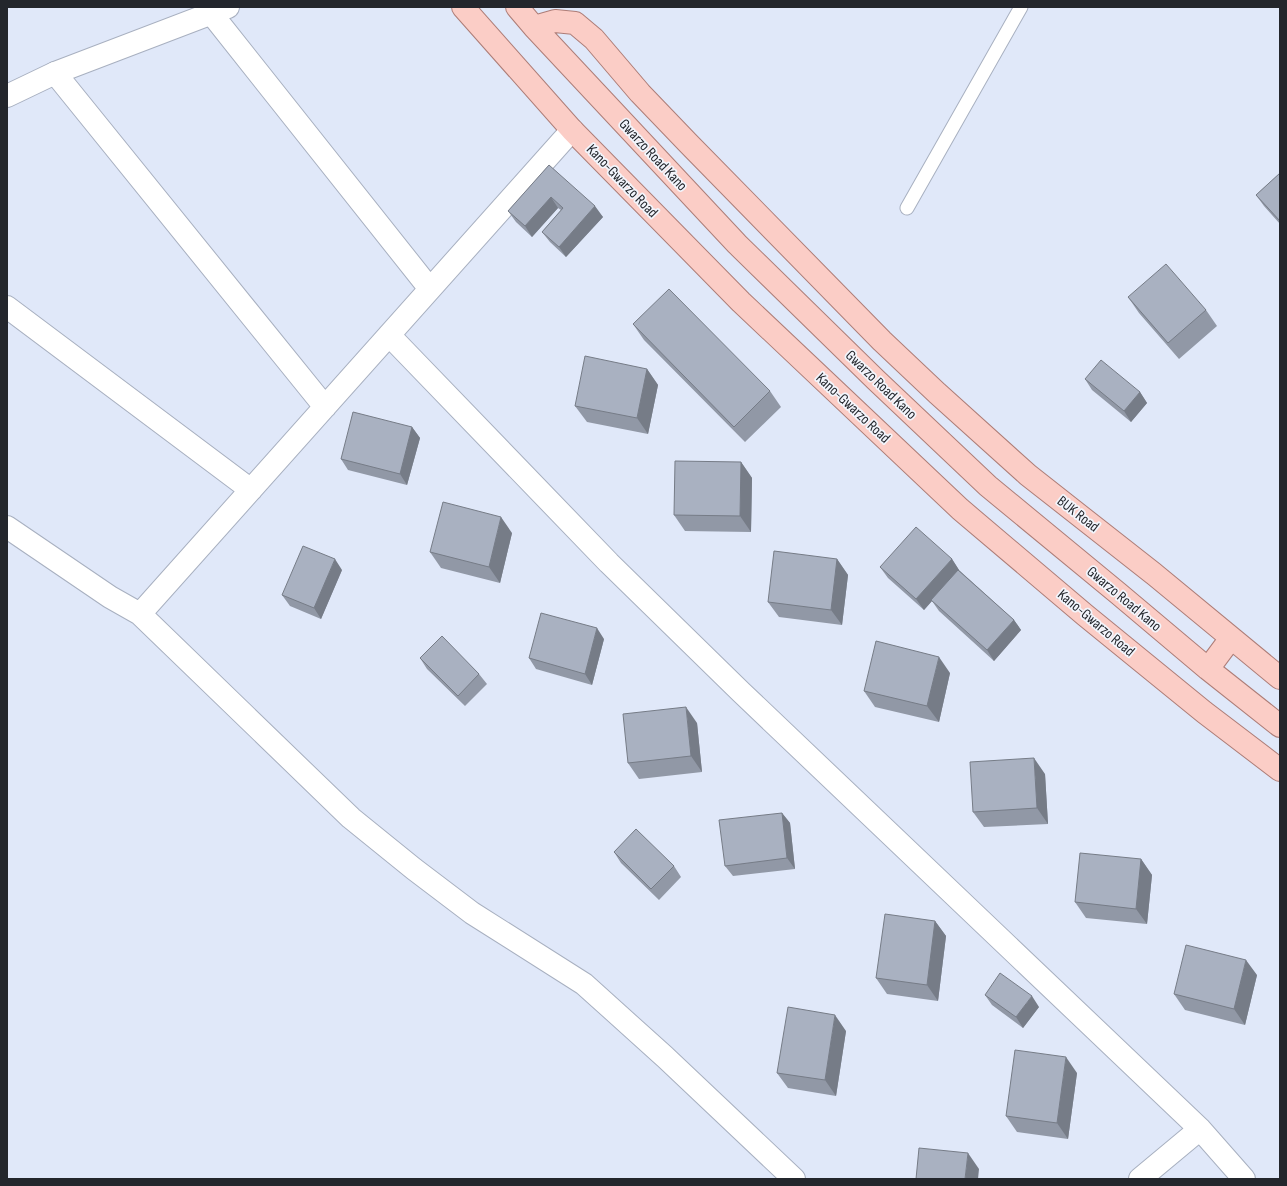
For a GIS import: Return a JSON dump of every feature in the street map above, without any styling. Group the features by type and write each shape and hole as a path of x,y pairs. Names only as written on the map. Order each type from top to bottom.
{"main road":[{"name":"Kano-Gwarzo Road","path":"464,7 572,130 740,302 960,509 1079,610 1192,702 1280,770"},
{"name":"Gwarzo Road Kano","path":"517,7 737,244 876,380 988,486 1208,669 1280,726"},
{"name":"BUK Road","path":"534,27 555,22 575,23 594,39 640,93 688,143 882,341 937,393 1028,475 1154,574 1280,678"},
{"path":"876,380 882,341"},
{"path":"1208,669 1231,638"}],"street":[{"path":"7,96 55,73 220,10 430,289"},
{"path":"55,73 325,407"},
{"path":"140,614 572,130"},
{"path":"7,307 251,490"},
{"path":"389,335 609,563 741,692 1200,1128 1244,1179"},
{"path":"7,527 110,597 140,614 351,818 414,869 472,913 584,984 665,1057 794,1179"},
{"path":"1140,1179 1200,1128"}],"lane":[{"path":"907,208 1021,7"}],"building":[{"path":"549,165 595,206 559,247 542,232 563,208 551,197 525,226 508,211"},
{"path":"1280,173 1280,221 1256,195"},
{"path":"1166,264 1206,310 1168,343 1128,297"},
{"path":"669,289 770,391 734,427 633,324"},
{"path":"585,356 647,369 637,418 575,406"},
{"path":"1101,360 1140,392 1124,411 1085,379"},
{"path":"353,412 412,427 400,474 341,459"},
{"path":"675,461 741,462 740,516 674,515"},
{"path":"443,502 501,517 489,567 430,552"},
{"path":"916,527 952,559 916,599 880,567"},
{"path":"303,546 335,559 314,608 282,595"},
{"path":"774,551 837,559 831,610 768,602"},
{"path":"958,570 1014,620 987,650 931,600"},
{"path":"541,613 597,628 585,674 529,658"},
{"path":"442,636 479,674 458,696 420,658"},
{"path":"876,641 939,657 927,706 864,691"},
{"path":"686,707 691,756 628,763 623,714"},
{"path":"1034,758 1037,808 973,812 970,762"},
{"path":"782,813 787,858 725,866 719,820"},
{"path":"636,829 674,866 651,889 614,852"},
{"path":"1080,853 1141,859 1136,909 1075,902"},
{"path":"885,914 935,921 927,985 876,978"},
{"path":"1186,945 1246,960 1234,1009 1174,994"},
{"path":"1000,973 1032,996 1016,1017 985,995"},
{"path":"788,1007 835,1015 825,1080 777,1073"},
{"path":"1015,1050 1066,1057 1057,1123 1006,1116"},
{"path":"919,1148 968,1153 965,1179 916,1179"}]}
